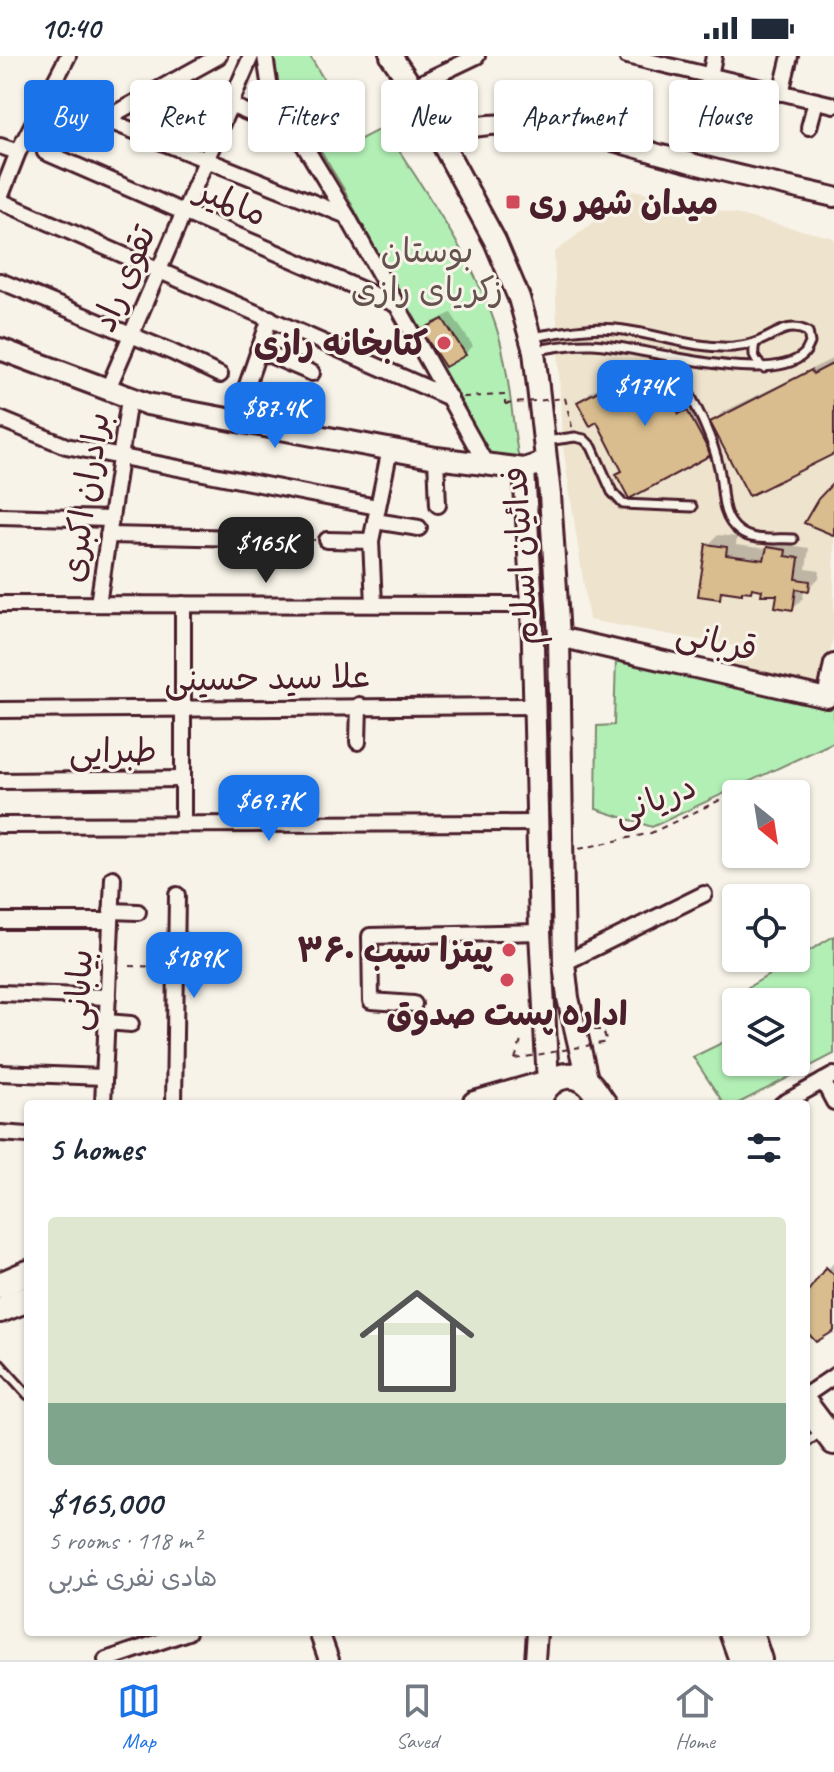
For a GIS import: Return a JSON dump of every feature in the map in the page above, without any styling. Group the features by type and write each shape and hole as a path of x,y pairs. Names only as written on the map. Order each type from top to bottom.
{"main road":[{"name":"فدائیان اسلام","path":"391,56 407,80"},
{"name":"فدائیان اسلام","path":"448,152 495,241 519,298 533,344 550,495 559,637 564,963 568,998 588,1083"},
{"path":"0,349 129,399 436,458 524,469 535,466 545,449"},
{"name":"فدائیان اسلام","path":"524,469 532,605 543,1094"},
{"path":"526,499 537,490 544,490 550,495"},
{"path":"503,1100 543,1094 561,1076 573,1075 588,1083 601,1100"},
{"path":"0,1285 24,1275"},
{"path":"0,1310 24,1301"},
{"path":"810,1414 821,1438"},
{"path":"733,1636 742,1660"},
{"path":"751,1636 759,1660"}],"street":[{"path":"175,80 219,56"},
{"name":"تقوی راد","path":"232,100 251,56"},
{"path":"265,56 269,80"},
{"path":"427,80 477,56"},
{"path":"627,56 666,61 834,105"},
{"path":"709,80 714,56"},
{"path":"781,93 790,56"},
{"path":"69,58 18,152 0,199 450,398"},
{"path":"809,127 816,101"},
{"path":"114,123 347,216"},
{"path":"478,126 516,124 558,128 834,197"},
{"path":"0,146 18,152"},
{"name":"مالمیر","path":"45,152 395,304"},
{"name":"تقوی راد","path":"107,391 209,152"},
{"path":"308,152 487,466"},
{"path":"0,281 220,375"},
{"path":"235,420 270,318"},
{"path":"258,350 312,373"},
{"name":"برادران اکبری","path":"98,604 129,399"},
{"path":"0,419 66,446 376,514 419,528"},
{"path":"374,604 371,541 390,449"},
{"path":"436,458 438,505"},
{"path":"0,516 111,519"},
{"path":"108,535 288,539"},
{"path":"327,540 371,541"},
{"path":"0,604 532,605"},
{"path":"182,779 183,604"},
{"name":"قربانی","path":"559,637 827,698 834,664"},
{"path":"358,742 359,705"},
{"name":"علا سید حسینی","path":"0,710 534,706"},
{"name":"طبرایی","path":"0,781 182,779 183,824"},
{"path":"0,825 537,823"},
{"name":"بیابانی","path":"103,1100 113,878"},
{"path":"564,963 704,894"},
{"path":"174,1100 177,895"},
{"path":"0,921 138,912"},
{"path":"414,1004 371,1001 370,936 540,932"},
{"path":"0,993 108,997"},
{"path":"106,1022 131,1024"},
{"path":"0,1073 104,1077"},
{"path":"789,1100 828,1078 834,1102"},
{"path":"0,1133 24,1135"},
{"path":"810,1392 834,1376"},
{"path":"106,1660 130,1656 178,1636"},
{"path":"320,1636 329,1660"},
{"path":"535,1660 537,1636"}],"lane":[{"path":"799,327 808,332 810,343 804,354 784,365 764,368 734,366 634,348 533,344 578,330 621,329 705,346 732,347 755,343 785,328 799,327"},
{"path":"755,343 753,352 756,361 764,368"},
{"path":"670,356 714,449 729,520 739,532 752,537 793,539"},
{"path":"545,449 575,437 584,439 592,447 612,492 623,504 692,507"},
{"path":"0,1364 24,1391"}],"path":[{"path":"450,398 505,395 505,404 565,398 575,437"},
{"path":"288,539 327,540"},
{"name":"دریانی","path":"563,852 651,833 722,799"},
{"path":"130,966 176,967"},
{"path":"521,1041 515,1059 607,1042 603,1030"}],"shaded area":[{"path":"634,190 834,238 834,634 822,688 729,667 733,646 589,620 562,440 554,253"}],"green space":[{"name":"بوستان زکریای رازی","path":"271,56 310,56 324,80 277,80 272,72"},
{"name":"بوستان زکریای رازی","path":"381,129 381,152 400,152 481,288 501,344 519,460 485,456 321,152 365,152 365,137"},
{"path":"616,659 834,708 834,742 753,780 722,780 722,794 652,827 596,809 597,726 614,725"},
{"path":"834,936 834,1054 810,1066 810,988 747,988 774,972 810,972 810,950"},
{"path":"722,1043 722,1076 791,1076 745,1100 721,1100 693,1057"}],"building":[{"name":"کتابخانه رازی","path":"443,319 466,355 445,367 421,330"},
{"path":"661,358 674,384 666,388 679,414 687,410 711,455 629,499 616,474 622,471 597,422 590,426 577,402"},
{"path":"834,363 834,454 749,496 710,422 811,370 813,374"},
{"path":"834,482 833,535 804,523 818,499"},
{"path":"706,544 727,547 726,555 764,560 767,547 786,550 785,556 799,558 796,579 810,581 809,591 796,589 793,610 775,607 777,595 761,595 762,590 752,588 751,592 742,591 742,594 721,591 720,599 698,596"},
{"path":"826,1267 834,1275 834,1331 816,1342 810,1335 810,1289"}],"place":[{"name":"میدان شهر ری","path":"513,202"},
{"name":"کتابخانه رازی","path":"444,343"},
{"name":"پیتزا سیب ۳۶۰","path":"509,950"},
{"name":"اداره پست صدوق","path":"507,980"}]}
